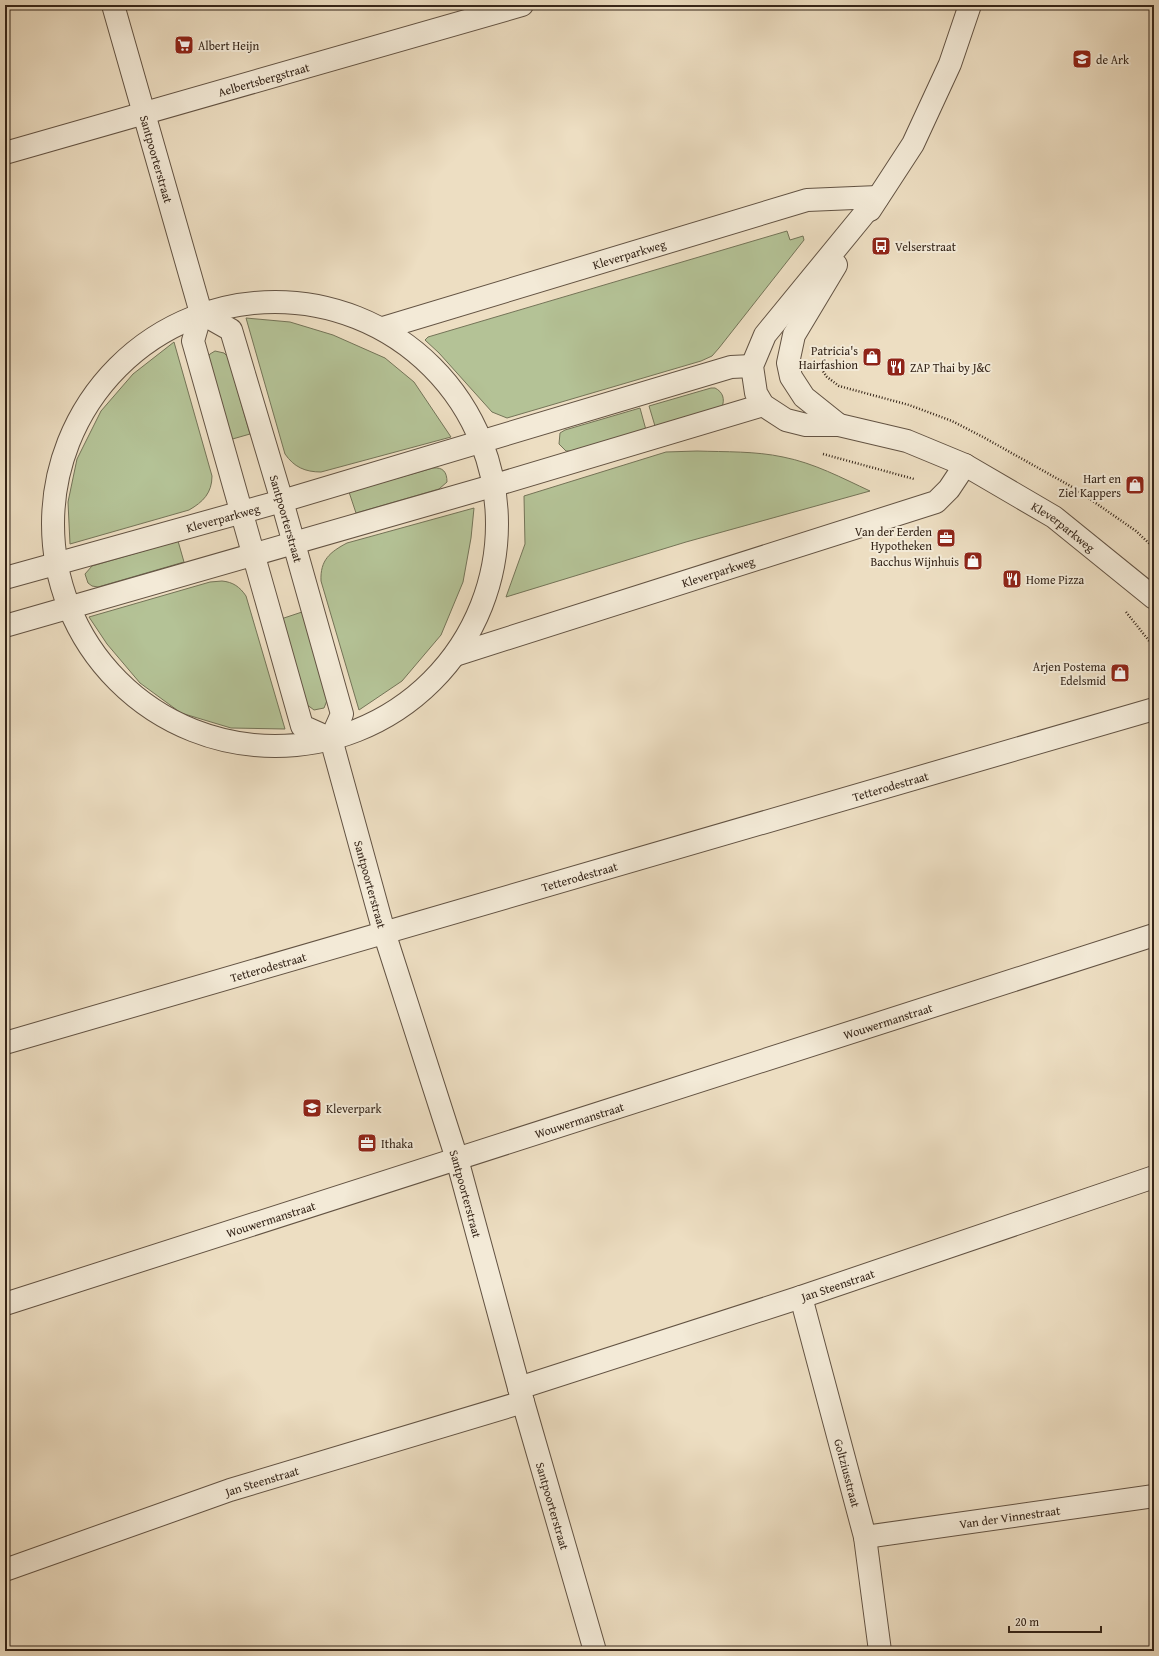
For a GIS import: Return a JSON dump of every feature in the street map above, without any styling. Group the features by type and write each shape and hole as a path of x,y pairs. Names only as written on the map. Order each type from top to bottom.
{"street":[{"name":"Santpoorterstraat","path":"113,5 145,112 201,314 231,330 282,502 342,714 331,739 384,932 456,1158 521,1395 595,1651"},
{"name":"Aelbertsbergstraat","path":"5,153 522,5"},
{"path":"752,366 765,335 878,197 913,144 950,64 970,5"},
{"name":"Kleverparkweg","path":"383,328 807,200 878,197"},
{"name":"Kleverparkweg","path":"839,425 804,397 791,377 788,363 794,335 878,197"},
{"name":"Kleverparkweg","path":"247,302 294,302 339,310 383,328 427,360 462,402 481,443 497,504 496,557 481,608 455,655 421,692 379,722 331,739 281,747 231,743 183,727 140,702 104,667 76,626 56,565 52,532 55,485 68,440 91,398 121,362 159,334 201,314 247,302"},
{"path":"201,314 193,341 302,726 331,739"},
{"name":"Kleverparkweg","path":"5,578 282,502 730,367 752,366 756,393 764,405 786,420 806,425 839,425 907,441 965,465 1054,517 1154,598"},
{"path":"5,626 69,606 492,486 764,405"},
{"name":"Kleverparkweg","path":"455,655 936,502 949,489 965,465"},
{"name":"Tetterodestraat","path":"5,1043 1154,708"},
{"name":"Wouwermanstraat","path":"5,1304 1154,935"},
{"name":"Jan Steenstraat","path":"5,1570 230,1490 521,1395 801,1297 1154,1177"},
{"name":"Goltziusstraat","path":"801,1297 865,1537 880,1651"},
{"name":"Van der Vinnestraat","path":"865,1537 1154,1496"}],"path":[{"path":"814,360 827,377 839,386 909,405 952,421 990,441 1074,488 1136,531 1154,548"}],"green space":[{"path":"787,231 790,240 803,236 804,240 719,348 712,356 701,361 507,418 492,412 439,353 425,340 428,337"},
{"path":"246,318 290,322 333,335 385,358 414,382 451,437 321,472 300,468 288,459 285,454"},
{"path":"174,342 212,476 212,482 206,496 189,510 70,544 68,502 77,459 101,411 133,374"},
{"path":"215,351 224,353 228,357 250,434 229,440 207,358"},
{"path":"715,388 722,394 722,407 655,426 649,406"},
{"path":"640,408 646,430 571,451 566,451 559,444 560,433 565,430"},
{"path":"697,451 762,454 794,460 828,471 870,491 686,542 506,597 525,544 524,496 666,452"},
{"path":"433,468 442,469 446,475 447,482 439,489 356,513 349,492"},
{"path":"474,508 471,538 463,582 441,635 402,681 359,710 321,581 324,562 331,553 347,543"},
{"path":"178,541 184,562 98,587 92,586 88,583 85,574 92,566"},
{"path":"210,582 230,582 241,590 246,596 285,729 231,728 181,713 140,683 107,644 89,617"},
{"path":"302,612 328,698 324,708 314,710 306,704 281,619"}],"place":[{"name":"Albert Heijn","path":"184,45"},
{"name":"de Ark","path":"1082,59"},
{"name":"Velserstraat","path":"881,246"},
{"name":"Patricia's Hairfashion","path":"872,357"},
{"name":"ZAP Thai by J&C","path":"896,367"},
{"name":"Hart en Ziel Kappers","path":"1135,485"},
{"name":"Van der Eerden Hypotheken","path":"946,538"},
{"name":"Bacchus Wijnhuis","path":"973,561"},
{"name":"Home Pizza","path":"1012,579"},
{"name":"Arjen Postema Edelsmid","path":"1120,673"},
{"name":"Kleverpark","path":"312,1108"},
{"name":"Ithaka","path":"367,1143"}]}
